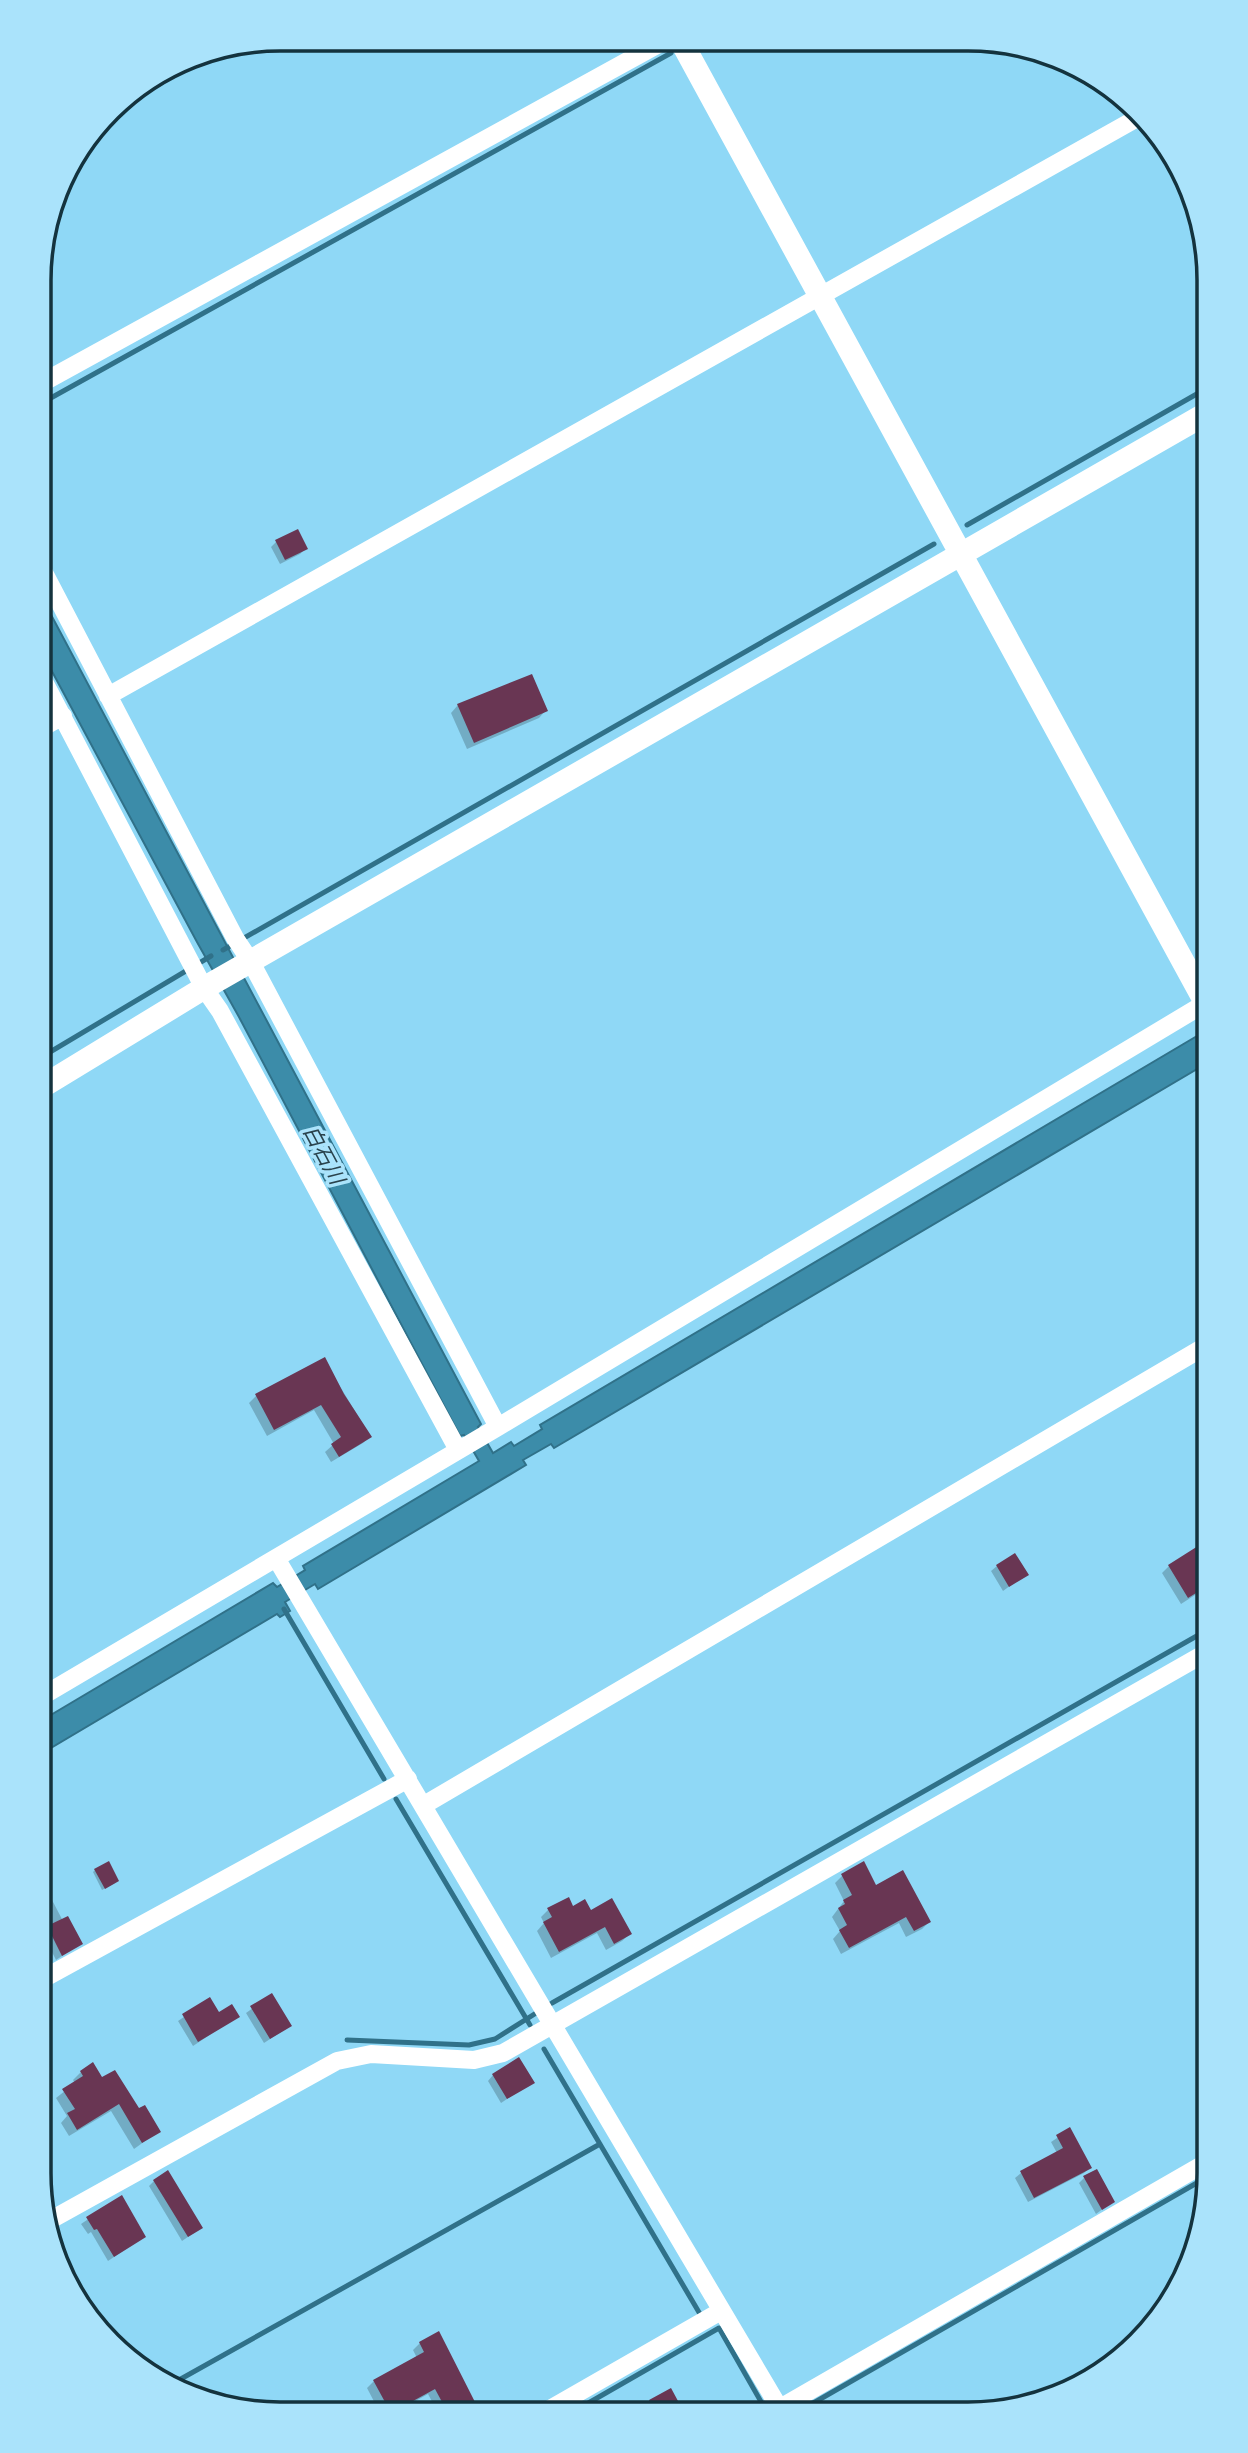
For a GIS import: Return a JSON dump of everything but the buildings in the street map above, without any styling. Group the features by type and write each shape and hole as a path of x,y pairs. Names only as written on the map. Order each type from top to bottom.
{"street":[{"path":"51,378 646,51"},
{"path":"687,51 1197,984"},
{"path":"108,696 1132,121"},
{"path":"51,1080 200,976 961,554 1197,419"},
{"path":"51,586 492,1430"},
{"path":"51,694 200,976 461,1448"},
{"path":"51,723 63,716"},
{"path":"51,1691 1197,1011"},
{"path":"424,1805 1197,1351"},
{"path":"276,1558 720,2311 776,2402"},
{"path":"55,2218 337,2061 371,2054 474,2060 503,2053 546,2014 1197,1658"},
{"path":"51,1975 408,1779"},
{"path":"797,2402 1197,2168"},
{"path":"562,2402 720,2311"}],"water":[{"name":"白石川","path":"51,615 481,1424 478,1427 493,1453 511,1442 514,1446 542,1429 540,1425 1197,1036 1197,1069 554,1448 551,1444 523,1460 526,1465 318,1589 315,1584 285,1602 290,1611 280,1617 277,1614 51,1748 51,1715 273,1583 277,1587 305,1570 303,1566 479,1461 464,1435 460,1436 51,670"}],"waterway":[{"path":"51,398 671,53"},
{"path":"967,525 1197,394"},
{"path":"223,950 934,544"},
{"path":"51,1051 211,956"},
{"path":"284,1609 384,1779"},
{"path":"347,2040 469,2045 495,2039 552,2003 1197,1636"},
{"path":"396,1799 530,2025"},
{"path":"544,2049 700,2314"},
{"path":"180,2379 600,2144"},
{"path":"815,2402 1197,2183"},
{"path":"590,2402 719,2328 761,2402"}]}
